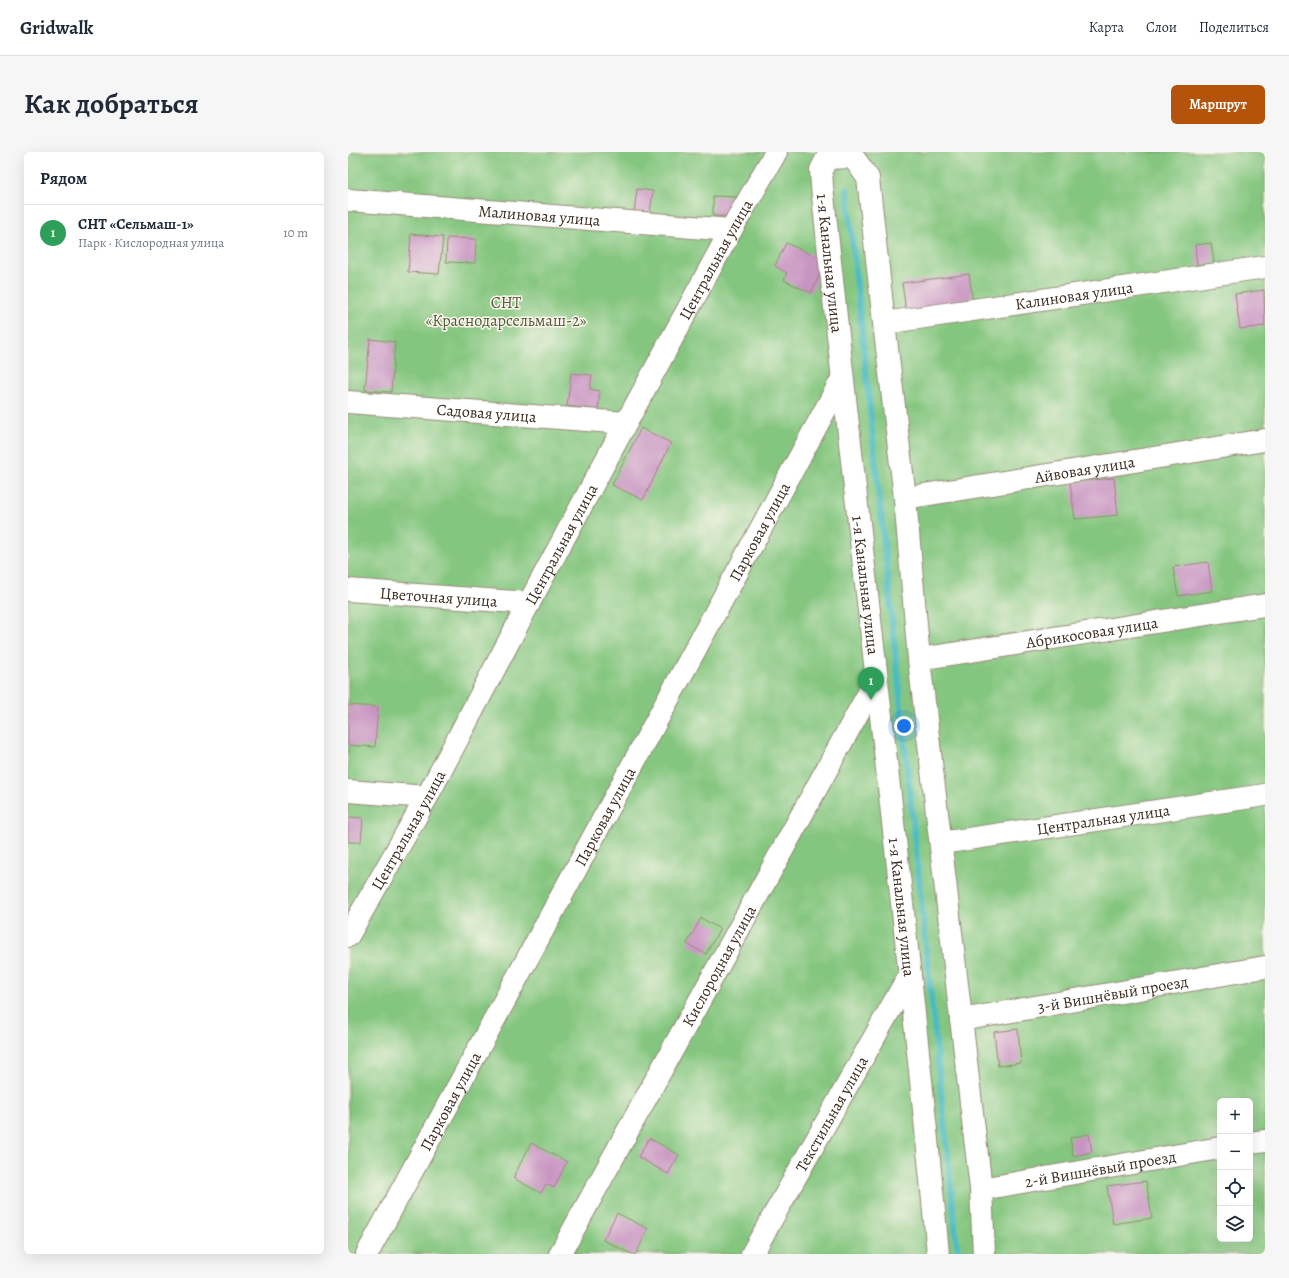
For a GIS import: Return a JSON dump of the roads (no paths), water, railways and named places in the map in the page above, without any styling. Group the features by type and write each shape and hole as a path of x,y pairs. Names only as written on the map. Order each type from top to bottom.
{"street":[{"name":"Центральная улица","path":"348,936 427,796 626,423 731,230 776,152"},
{"name":"1-я Канальная улица","path":"854,154 824,155 821,170 822,186 842,380 925,1106 938,1254"},
{"path":"854,154 868,178 905,498 919,659 980,1189 984,1254"},
{"name":"Малиновая улица","path":"348,200 731,230"},
{"name":"Калиновая улица","path":"884,323 1265,267"},
{"name":"Парковая улица","path":"367,1254 842,380"},
{"name":"Садовая улица","path":"348,402 626,423"},
{"name":"Айвовая улица","path":"905,498 1265,440"},
{"name":"Цветочная улица","path":"348,590 529,603"},
{"name":"Абрикосовая улица","path":"919,659 1265,605"},
{"name":"Кислородная улица","path":"560,1254 877,678"},
{"path":"348,791 427,796"},
{"name":"Центральная улица","path":"941,843 1265,795"},
{"name":"3-й Вишнёвый проезд","path":"961,1020 1265,967"},
{"name":"Текстильная улица","path":"752,1254 910,974"},
{"path":"1253,1143 1265,1141"},
{"name":"2-й Вишнёвый проезд","path":"980,1189 1217,1149"}],"waterway":[{"path":"847,189 958,1254"}],"place":[{"name":"СНТ «Сельмаш-1»","path":"871,700"}],"park label":[{"name":"СНТ «Краснодарсельмаш-2»","path":"506,311"}]}
